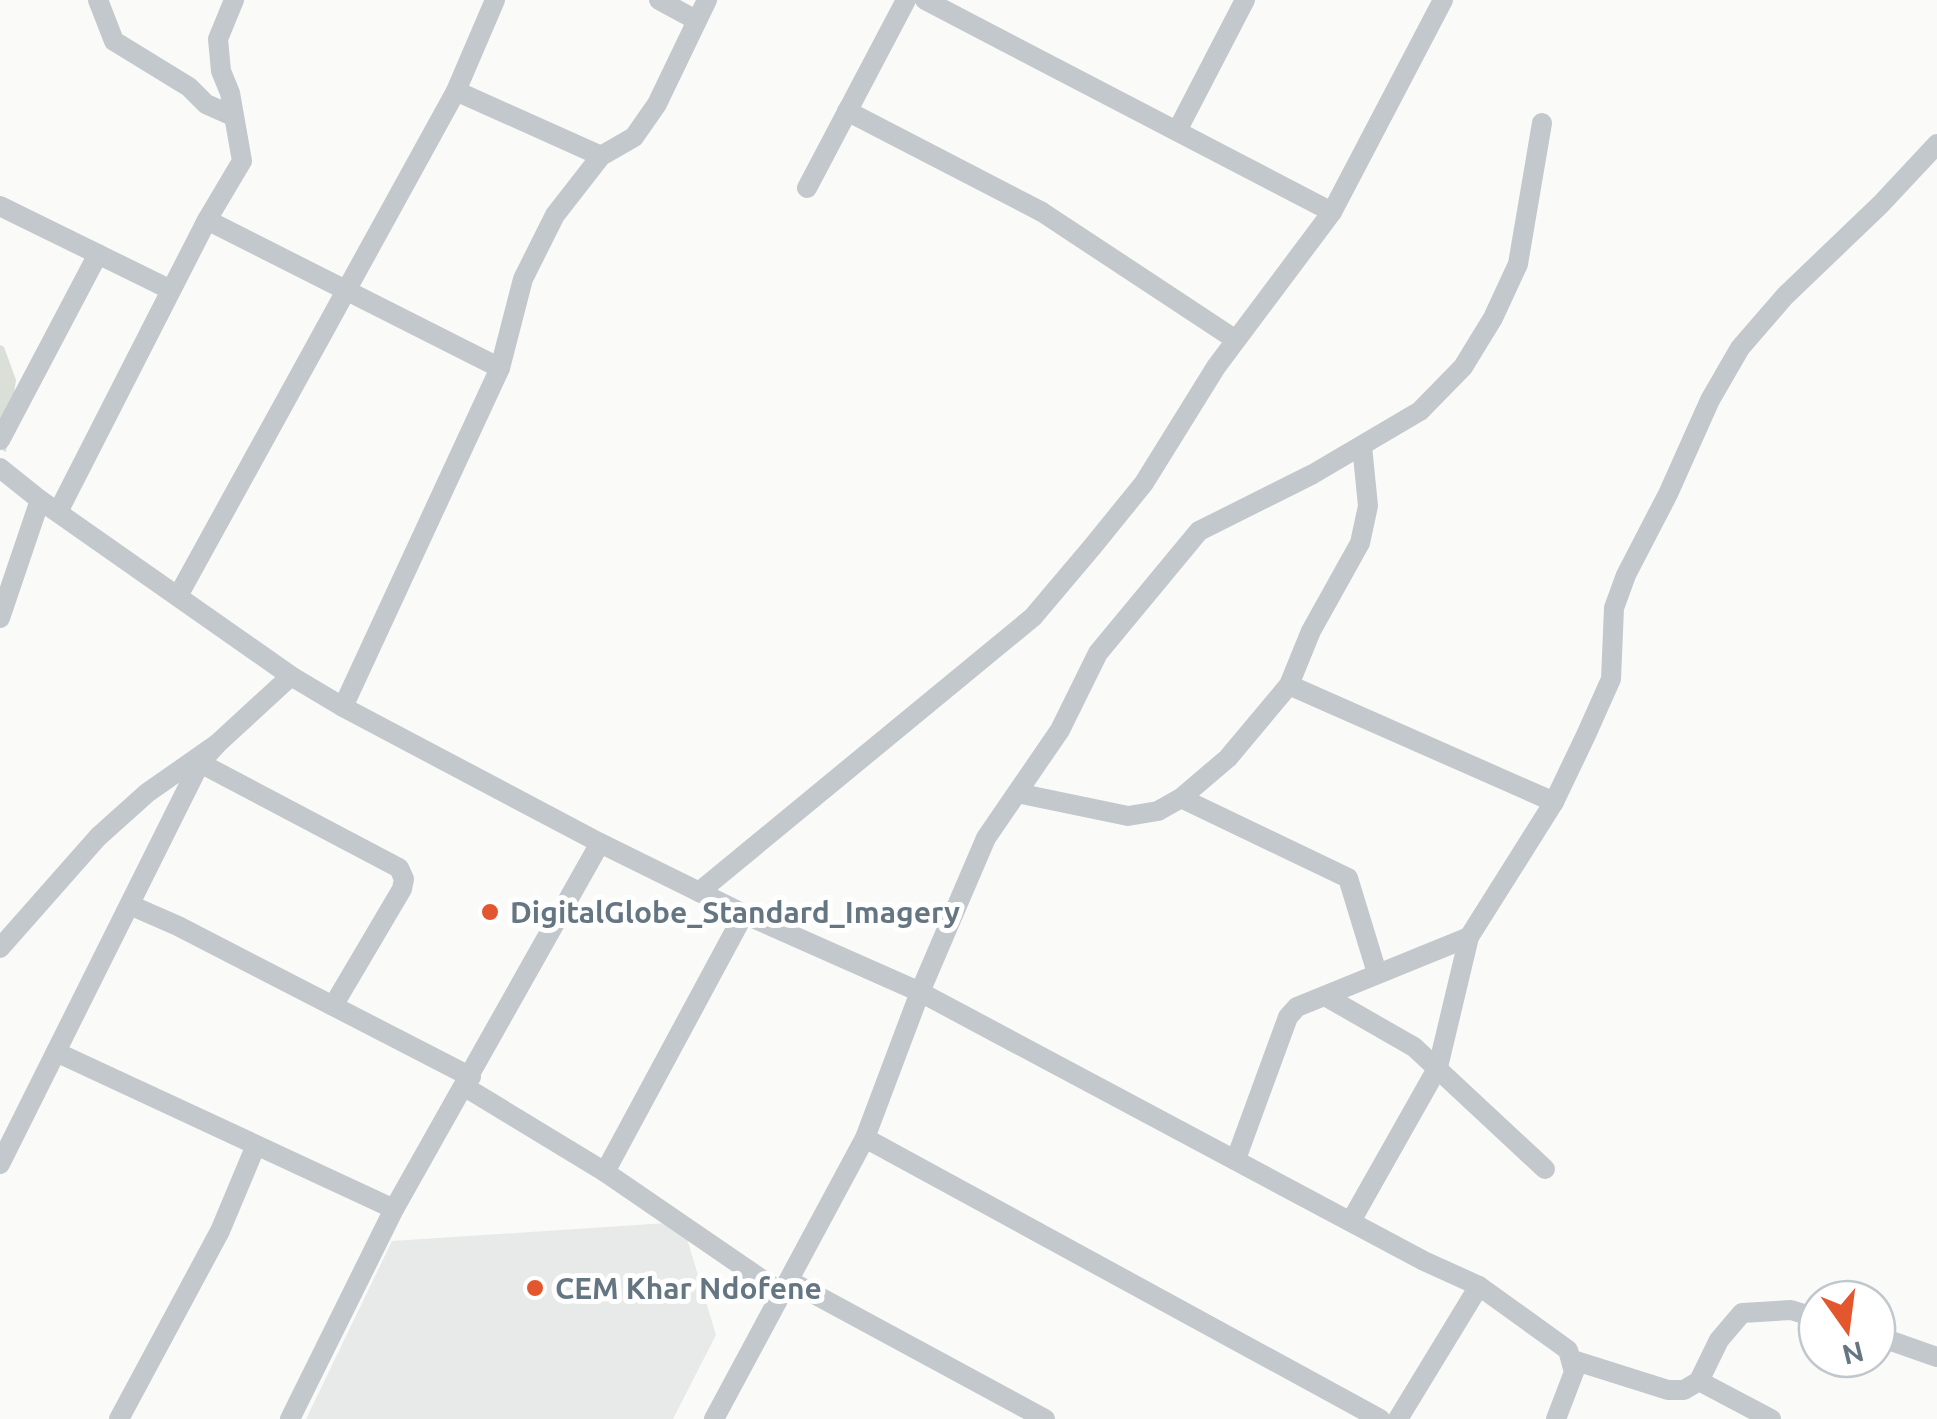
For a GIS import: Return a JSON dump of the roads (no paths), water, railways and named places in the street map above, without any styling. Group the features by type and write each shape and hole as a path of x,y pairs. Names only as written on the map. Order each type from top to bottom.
{"street":[{"path":"98,0 114,42 189,88 206,104 233,116"},
{"path":"58,512 207,220 242,161 230,94 221,70 218,39 234,0"},
{"path":"659,0 696,20"},
{"path":"343,707 500,368 523,279 555,215 601,156 634,137 657,104 707,0"},
{"path":"806,188 906,0"},
{"path":"925,0 1332,212"},
{"path":"1177,131 1245,0"},
{"path":"700,892 1033,617 1144,483 1216,367 1332,212 1443,0"},
{"path":"178,596 456,91 491,2"},
{"path":"456,91 601,156"},
{"path":"847,112 1042,212 1236,340"},
{"path":"714,1419 865,1138 920,992 986,838 1060,730 1098,653 1199,531 1362,446 1420,411 1463,367 1493,318 1518,264 1542,122"},
{"path":"1351,1221 1438,1067 1468,936 1554,802 1611,679 1614,608 1626,574 1668,494 1710,400 1740,348 1784,296 1881,204 1937,144"},
{"path":"0,206 171,290"},
{"path":"207,220 500,368"},
{"path":"0,440 98,254"},
{"path":"1018,793 1128,816 1158,811 1181,798 1228,758 1289,686 1312,631 1360,543 1368,506 1362,446"},
{"path":"0,468 291,676 343,707 600,843 744,914 920,992 1479,1286 1568,1350 1574,1372 1556,1419"},
{"path":"0,618 40,500"},
{"path":"0,1164 200,764 291,676"},
{"path":"1289,686 1554,802"},
{"path":"0,948 98,837 147,792 217,744"},
{"path":"200,764 399,868 404,879 402,889 334,1006"},
{"path":"1181,798 1348,878 1377,972"},
{"path":"290,1419 394,1209 600,843"},
{"path":"130,904 334,1006 468,1082 787,1287 1035,1416"},
{"path":"605,1172 744,914"},
{"path":"1236,1159 1288,1017 1297,1007 1468,936"},
{"path":"1324,996 1414,1047 1546,1170"},
{"path":"56,1052 394,1209"},
{"path":"865,1138 1380,1419"},
{"path":"119,1419 220,1230 256,1145"},
{"path":"1398,1419 1479,1286"},
{"path":"1573,1360 1668,1390 1684,1390 1699,1381 1719,1340 1742,1313 1797,1312"},
{"path":"1897,1343 1937,1357"},
{"path":"1699,1381 1771,1419"}],"place":[{"name":"DigitalGlobe_Standard_Imagery","path":"490,912"},
{"name":"CEM Khar Ndofene","path":"535,1288"}]}
